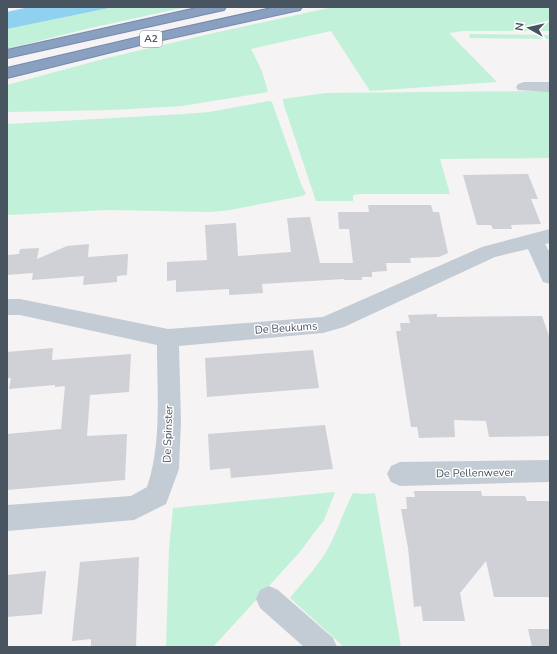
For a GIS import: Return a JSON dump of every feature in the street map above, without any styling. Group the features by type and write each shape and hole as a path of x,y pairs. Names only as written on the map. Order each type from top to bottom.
{"highway":[{"name":"A2","path":"7,54 219,7"},
{"name":"A2","path":"7,73 144,40 295,7"}],"street":[{"path":"524,87 550,87"},
{"path":"542,239 545,262 550,277"},
{"name":"De Beukums","path":"7,307 20,307 168,338 323,325 376,304 489,252 542,239"},
{"name":"De Spinster","path":"7,518 134,508 157,495 166,469 169,421 168,338"},
{"name":"De Pellenwever","path":"400,474 550,471"},
{"path":"269,598 324,647"}],"green space":[{"path":"114,7 186,7 86,29 7,49 7,29"},
{"path":"333,7 550,7 550,31 463,31 449,33 497,82 370,91 331,31 251,49 262,71 268,92 182,106 112,110 7,112 7,85 107,58"},
{"path":"470,34 550,35 550,39 469,38"},
{"path":"550,91 550,158 440,159 450,194 360,194 353,195 353,201 316,201 283,102 283,99 325,93"},
{"path":"269,101 272,102 301,184 306,194 302,196 230,210 211,212 107,210 7,215 7,124 209,112"},
{"path":"335,492 324,520 299,553 213,647 166,647 169,549 173,508"},
{"path":"353,493 375,493 401,647 344,647 290,598 326,552"}],"water":[{"path":"29,7 114,7 7,29 7,12"}],"building":[{"path":"528,174 538,199 531,199 541,224 511,225 512,229 493,229 491,225 477,225 463,175"},
{"path":"368,205 431,205 433,212 439,212 448,253 439,257 410,258 411,263 386,263 387,271 372,272 372,277 362,277 362,280 344,279 262,284 263,293 229,295 229,289 176,292 176,280 167,281 167,262 207,260 205,225 236,223 238,256 291,252 287,218 310,217 320,263 353,263 349,229 339,229 338,212 369,212"},
{"path":"89,244 88,257 128,254 127,275 117,276 117,282 83,285 84,276 32,280 33,273 7,275 7,255 19,254 20,249 39,248 37,259 67,246"},
{"path":"437,314 437,317 542,316 550,339 550,436 489,437 486,421 454,420 455,437 419,438 417,427 411,427 396,331 401,331 400,323 410,323 408,315"},
{"path":"53,348 52,360 131,354 129,392 90,395 87,436 127,434 125,480 7,490 7,434 61,429 65,386 55,387 55,385 9,389 11,378 7,378 7,352"},
{"path":"313,350 319,388 207,397 205,358"},
{"path":"325,425 333,469 231,478 230,468 210,470 208,434"},
{"path":"414,491 481,491 482,496 525,496 527,501 550,501 550,597 494,597 486,561 460,593 465,621 423,621 421,606 414,607 408,548 401,509 407,509 406,497 415,497"},
{"path":"139,557 136,647 91,647 91,639 72,641 80,562"},
{"path":"46,571 42,614 7,617 7,575"},
{"path":"528,629 550,629 550,647 532,647"}]}
